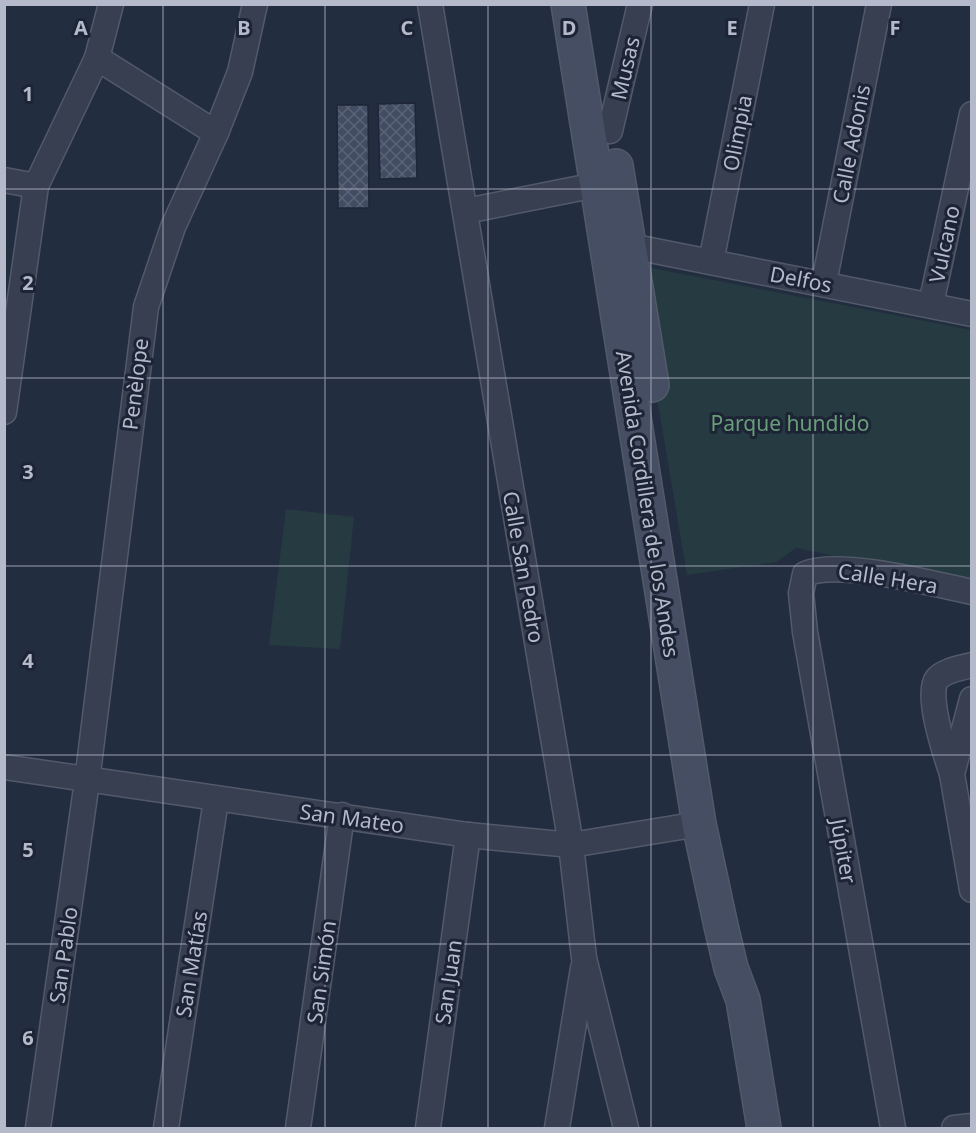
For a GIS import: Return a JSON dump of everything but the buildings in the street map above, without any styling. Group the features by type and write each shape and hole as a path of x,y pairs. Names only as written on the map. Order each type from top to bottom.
{"street":[{"path":"4,412 36,186 97,58 111,4"},
{"name":"Penèlope","path":"87,782 146,307 173,227 216,133 240,72 255,4"},
{"name":"Calle San Pedro","path":"430,4 571,845 584,958 626,1128"},
{"name":"Avenida Cordillera de los Andes","path":"568,4 699,824 728,958 743,1000 764,1128"},
{"name":"Avenida Cordillera de los Andes","path":"589,4 745,966 743,1000"},
{"name":"Musas","path":"610,130 640,4"},
{"name":"Olimpia","path":"711,262 762,4"},
{"name":"Calle Adonis","path":"824,283 879,4"},
{"path":"97,58 216,133"},
{"name":"Vulcano","path":"931,304 972,114"},
{"path":"4,180 36,186"},
{"path":"466,211 596,185"},
{"name":"Delfos","path":"630,246 931,304 972,314"},
{"name":"Calle Hera","path":"805,574 814,570 837,569 972,592"},
{"name":"Júpiter","path":"805,574 801,592 805,632 893,1128"},
{"path":"971,886 952,774 943,746 933,690 937,680 945,673 972,665"},
{"path":"952,774 970,715"},
{"name":"San Mateo","path":"4,767 87,782 342,815 468,835 571,845 699,824"},
{"name":"San Pablo","path":"38,1128 87,782"},
{"name":"San Matías","path":"166,1128 216,800"},
{"name":"San Simón","path":"298,1128 342,815"},
{"name":"San Juan","path":"428,1128 468,835"},
{"path":"557,1128 584,958"},
{"path":"954,1128 972,1126"}],"green space":[{"name":"Parque hundido","path":"641,266 971,330 971,580 968,583 796,548 776,562 687,575 637,279"},
{"path":"286,509 354,517 340,649 269,645"}]}
